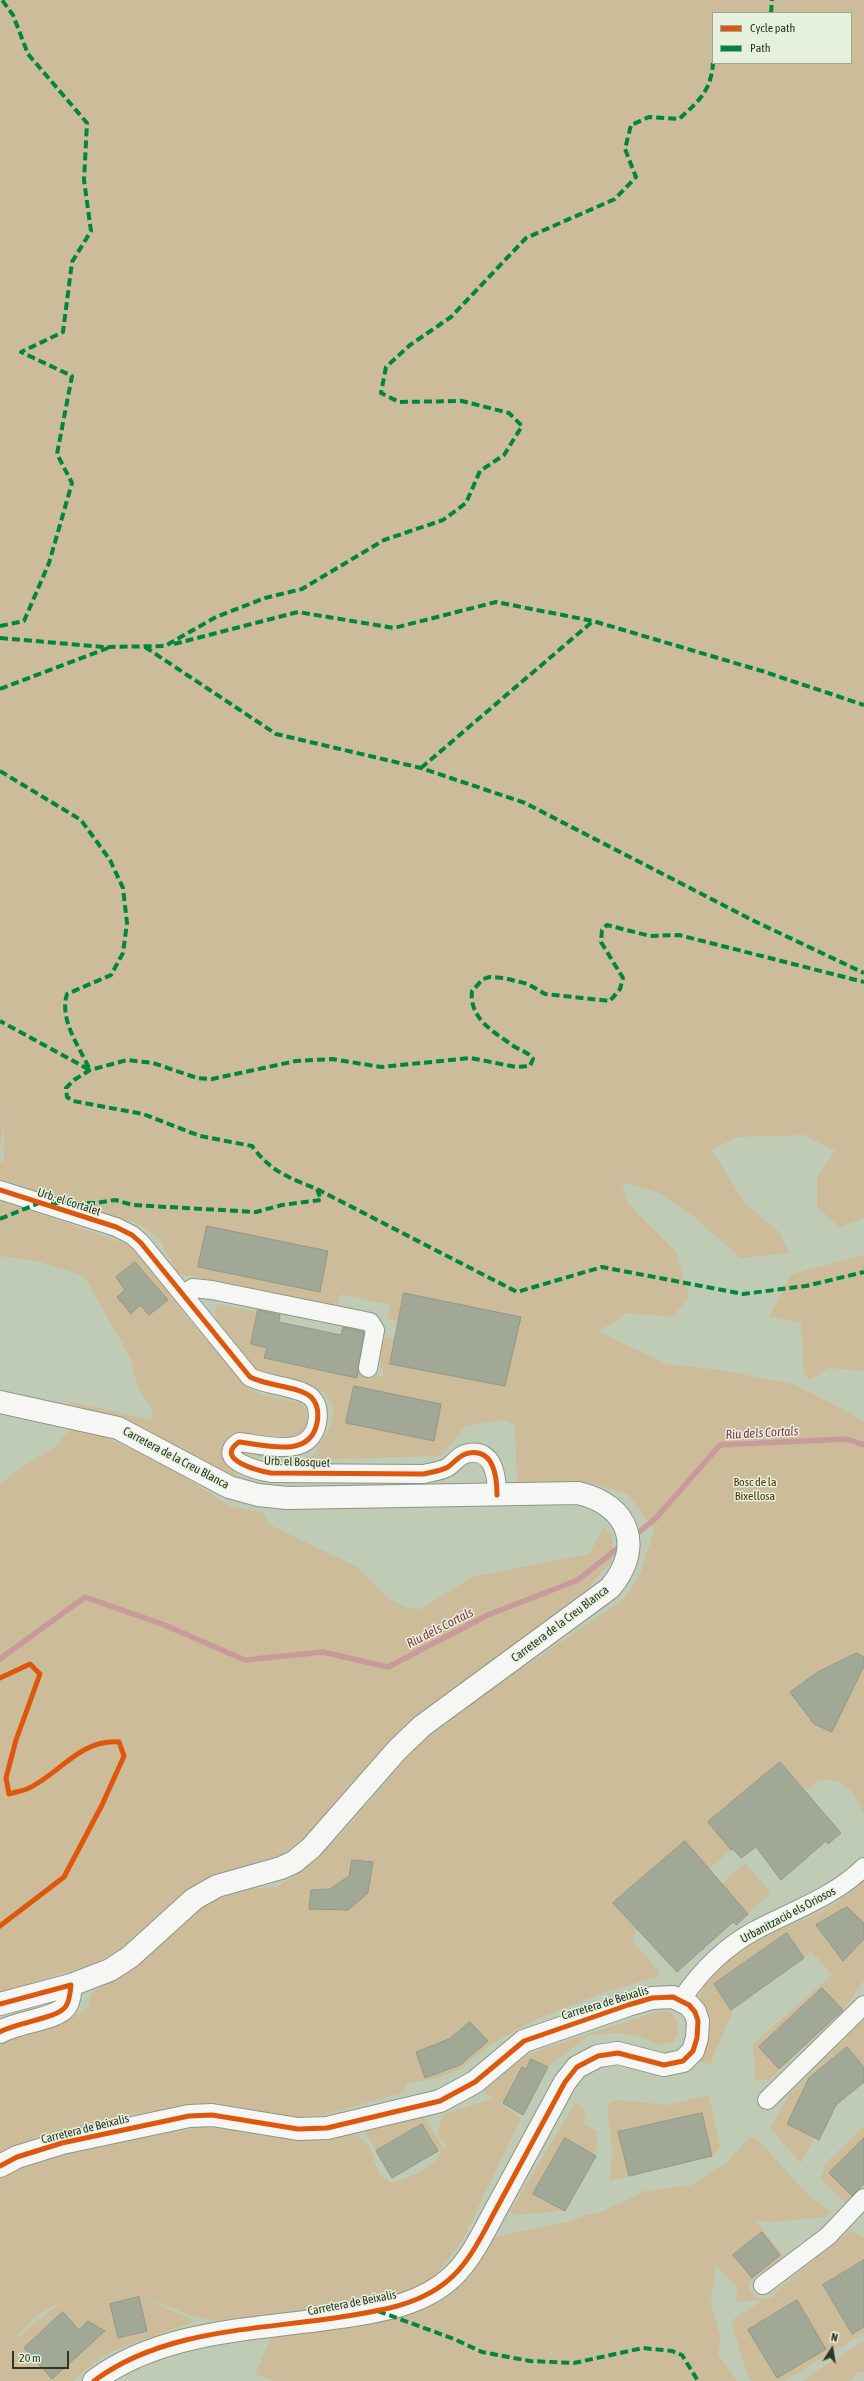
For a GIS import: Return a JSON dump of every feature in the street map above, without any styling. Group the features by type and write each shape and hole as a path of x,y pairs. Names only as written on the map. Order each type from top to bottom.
{"main road":[{"name":"Carretera de la Creu Blanca","path":"0,1402 118,1428 146,1441 212,1479 229,1487 258,1495 288,1498 578,1493 596,1497 615,1510 622,1518 626,1532 628,1559 620,1575 610,1588 442,1709 422,1726 398,1750 304,1856 281,1868 217,1886 194,1899 130,1957 117,1966 92,1978 71,1985 0,2004"},
{"path":"0,2032 9,2026 56,2014 66,2008 69,2000 71,1985"},
{"name":"Carretera de Beixalis","path":"0,2166 17,2157 62,2143 189,2116 212,2115 298,2129 328,2128 440,2101 458,2093 474,2082 512,2050 539,2034 652,1998 668,1997 681,2000 695,2012 698,2021 697,2038 688,2057 677,2064 664,2065 618,2053 598,2056 578,2067 565,2082 480,2238 454,2275 439,2288 397,2306 377,2311 286,2325 231,2331 184,2341 138,2355 94,2381"}],"street":[{"name":"Urb. el Cortalet","path":"0,1190 116,1227 132,1235"},
{"name":"Urb. el Bosquet","path":"132,1235 141,1243 250,1377 260,1383 301,1392 310,1397 317,1406 318,1423 308,1442 298,1447 239,1442 234,1445 232,1452 235,1459 243,1466 254,1470 271,1472 424,1474 447,1468 465,1454 477,1454 484,1456 493,1464 497,1474 497,1495"},
{"path":"183,1294 193,1288 212,1290 370,1322 375,1330 368,1368"},
{"name":"Urbanització els Oriosos","path":"681,2000 694,1981 730,1947 752,1932 835,1890 864,1867"},
{"path":"767,2100 864,2005"},
{"path":"764,2285 828,2236 864,2198"}],"green space":[{"name":"Bosc de la Bixellosa","path":"0,0 864,0 864,1218 840,1228 817,1207 817,1176 835,1151 804,1135 737,1137 712,1150 744,1202 779,1232 789,1253 740,1258 697,1219 660,1193 622,1182 627,1202 676,1252 689,1297 673,1317 624,1313 614,1323 597,1331 667,1364 721,1370 793,1384 837,1406 864,1422 864,1815 853,1793 848,1788 835,1781 818,1781 731,1850 637,1931 632,1941 658,1970 658,1976 603,1993 537,2019 493,2043 460,2069 439,2078 408,2083 402,2093 323,2115 279,2119 183,2109 132,2114 35,2137 0,2156 0,2046 9,2038 31,2028 65,2019 87,2009 92,1993 149,1954 183,1920 213,1901 248,1889 276,1887 296,1875 344,1831 417,1746 480,1697 624,1599 640,1574 654,1531 628,1494 586,1482 517,1484 515,1425 503,1420 466,1426 441,1456 291,1461 313,1456 323,1441 333,1416 332,1406 328,1397 320,1390 306,1384 267,1375 257,1370 216,1318 215,1311 218,1304 258,1312 251,1344 267,1348 264,1358 340,1374 343,1362 360,1366 358,1371 384,1377 380,1361 384,1337 511,1361 514,1346 387,1319 390,1305 340,1294 338,1305 178,1274 160,1240 141,1225 0,1179 0,1161 4,1162 3,1106 2,1145 0,1142"},
{"path":"0,1201 4,1201 129,1245 140,1254 187,1317 250,1390 266,1396 300,1403 304,1407 307,1420 302,1433 298,1437 237,1434 224,1458 235,1474 231,1479 103,1415 55,1398 151,1420 152,1410 138,1387 130,1357 84,1276 37,1261 0,1256"},
{"path":"864,1255 864,1371 828,1368 810,1380 804,1375 801,1323 769,1316 792,1274"},
{"path":"72,1427 99,1435 154,1458 230,1506 263,1513 270,1525 357,1567 391,1600 407,1608 421,1609 472,1577 589,1554 603,1528 612,1535 612,1561 586,1590 414,1719 315,1828 274,1861 96,1963 0,1993 0,1484 25,1465 55,1447"},
{"path":"745,1863 771,1893 748,1914 722,1884"},
{"path":"864,1880 864,1980 843,2010 769,2080 755,2080 753,2044 832,1975 811,1951 804,1958 734,2008 710,2064 700,2062 704,2045 704,2019 700,1994 716,1972 735,1955 756,1942 823,1910 844,1897"},
{"path":"660,2011 671,2012 676,2020 678,2030 674,2042 658,2045 640,2037 622,2033 590,2035 548,2067 523,2115 483,2092 521,2058 545,2048"},
{"path":"864,2020 864,2067 847,2047 817,2072 806,2085 787,2124 814,2137 801,2163 770,2128 789,2094"},
{"path":"709,2095 720,2148 712,2156 609,2181 613,2152 607,2110 610,2102 620,2100 667,2105"},
{"path":"493,2098 521,2118 462,2241 434,2278 408,2292 357,2306 222,2321 192,2316 143,2298 195,2321 120,2348 101,2357 72,2381 0,2381 0,2177 34,2162 114,2142 202,2127 297,2136 357,2135 369,2145 379,2174 392,2183 429,2166 440,2155 443,2148 392,2178 364,2130 422,2114 444,2148 447,2147 437,2132 443,2115","holes":["54,2305 58,2305 12,2342 36,2316"]},
{"path":"576,2102 585,2110 584,2124 597,2131 596,2156 565,2211 515,2215 510,2211"},
{"path":"864,2126 864,2184 845,2203 821,2179 825,2164"},
{"path":"750,2137 757,2139 807,2193 830,2212 827,2217 773,2222 755,2220 784,2257 768,2270 753,2278 749,2289 753,2295 761,2299 772,2298 777,2290 850,2231 864,2237 864,2333 784,2381 752,2381 747,2374 731,2321 762,2300 736,2302 737,2287 716,2266 711,2303 720,2336 718,2354 737,2381 275,2381 255,2374 272,2335 395,2315 484,2248 494,2237 572,2221 582,2216 601,2212 645,2191 692,2185 727,2162"},
{"path":"864,2341 864,2372 858,2372 850,2381 802,2381"}],"building":[{"path":"207,1226 328,1251 320,1292 198,1267"},
{"path":"135,1262 168,1300 149,1315 140,1305 131,1314 117,1297 125,1290 116,1277"},
{"path":"404,1293 521,1317 505,1386 390,1364"},
{"path":"258,1310 280,1315 279,1322 341,1335 343,1327 364,1332 357,1378 264,1358 267,1348 251,1344"},
{"path":"354,1386 441,1404 434,1441 346,1423"},
{"path":"857,1653 864,1657 864,1666 832,1732 814,1724 790,1692 818,1672"},
{"path":"780,1762 841,1833 828,1844 826,1841 781,1880 756,1847 741,1858 733,1849 731,1850 708,1822"},
{"path":"685,1841 748,1914 736,1925 733,1922 677,1972 613,1903"},
{"path":"352,1860 373,1862 368,1893 348,1910 309,1909 311,1890 330,1889 349,1876"},
{"path":"847,1907 864,1923 864,1939 843,1961 816,1925"},
{"path":"787,1933 804,1958 731,2010 714,1984"},
{"path":"822,1988 843,2010 779,2069 759,2047"},
{"path":"470,2022 488,2041 460,2065 425,2078 416,2052 449,2039"},
{"path":"847,2047 864,2067 864,2082 836,2105 819,2140 787,2124 809,2078"},
{"path":"531,2059 548,2067 523,2115 503,2103 522,2067 526,2069"},
{"path":"702,2113 712,2156 629,2176 618,2132"},
{"path":"422,2124 438,2151 392,2178 376,2151"},
{"path":"565,2138 596,2156 565,2211 533,2194"},
{"path":"864,2138 864,2184 852,2196 829,2173"},
{"path":"762,2232 780,2255 752,2278 733,2255"},
{"path":"864,2260 864,2327 852,2334 823,2285"},
{"path":"139,2297 147,2331 118,2338 110,2304"},
{"path":"797,2300 826,2349 777,2378 748,2330"},
{"path":"63,2312 79,2330 88,2321 105,2331 52,2379 24,2348"}],"waterway":[{"name":"Riu dels Cortals","path":"633,1537 656,1518 720,1445 847,1439 864,1445"},
{"name":"Riu dels Cortals","path":"0,1659 85,1597 162,1624 245,1660 323,1652 388,1667 488,1615 578,1580 623,1544"}],"marked path":[{"path":"0,626 24,621 49,563 72,483 57,454 72,376 21,352 63,332 72,262 91,231 84,180 87,123 28,54 13,15 2,0"},
{"path":"771,12 772,0"},
{"path":"0,638 104,647 165,646 216,617 265,598 302,589 384,540 443,520 466,503 480,471 504,455 522,426 509,413 462,401 399,402 381,393 386,367 410,345 451,317 526,238 615,199 636,177 625,149 631,125 649,117 679,119 703,95 710,81 713,64"},
{"path":"174,644 298,612 394,628 496,602 593,621 762,671 864,705"},
{"path":"421,768 593,621"},
{"path":"145,647 276,734 421,768 525,803 752,920 864,973"},
{"path":"0,689 108,648"},
{"path":"0,771 81,820 110,860 123,888 127,923 123,953 111,975 67,994 65,1004 71,1033 90,1070 0,1021"},
{"path":"51,1203 95,1203 115,1200 133,1205 256,1212 282,1205 321,1200 317,1189 289,1177 273,1168 252,1146 200,1136 143,1114 73,1101 67,1097 66,1088 74,1080 90,1070 127,1060 153,1063 197,1078 212,1079 296,1061 332,1059 381,1067 471,1058 516,1067 530,1066 533,1059 527,1053 515,1047 484,1024 474,1009 472,991 483,979 490,977 504,978 528,984 545,994 610,1001 620,989 623,978 601,942 602,930 607,925 650,936 679,935 864,982"},
{"path":"317,1189 517,1292 602,1267 743,1294 806,1286 864,1272"},
{"path":"0,1219 39,1203"},
{"path":"378,2311 454,2339 482,2352 530,2361 574,2363 643,2348 672,2351 682,2355 698,2381"}],"cycle path":[{"path":"0,1190 116,1227 132,1235 141,1243 250,1377 298,1390 311,1397 317,1406 318,1419 313,1434 306,1442 296,1446 286,1447 274,1447 239,1442 232,1448 231,1454 241,1464 271,1473 424,1474 448,1467 466,1454 477,1453 484,1455 492,1466 495,1473 497,1495"},
{"path":"0,1678 30,1664 40,1674 16,1740 6,1778 9,1794 27,1789 38,1783 70,1759 92,1746 119,1742 124,1756 102,1805 64,1877 0,1926"},
{"path":"0,2004 71,1985 70,1996 66,2006 62,2010 55,2014 0,2032"},
{"path":"0,2166 17,2157 62,2143 189,2116 212,2115 298,2129 327,2128 440,2101 475,2082 524,2041 628,2005 652,1998 673,1997 689,2005 695,2012 698,2021 697,2038 693,2051 683,2061 664,2065 618,2053 598,2056 577,2067 565,2082 473,2251 453,2276 428,2294 400,2305 371,2312 212,2334 181,2341 150,2351 121,2364 94,2381"}]}
